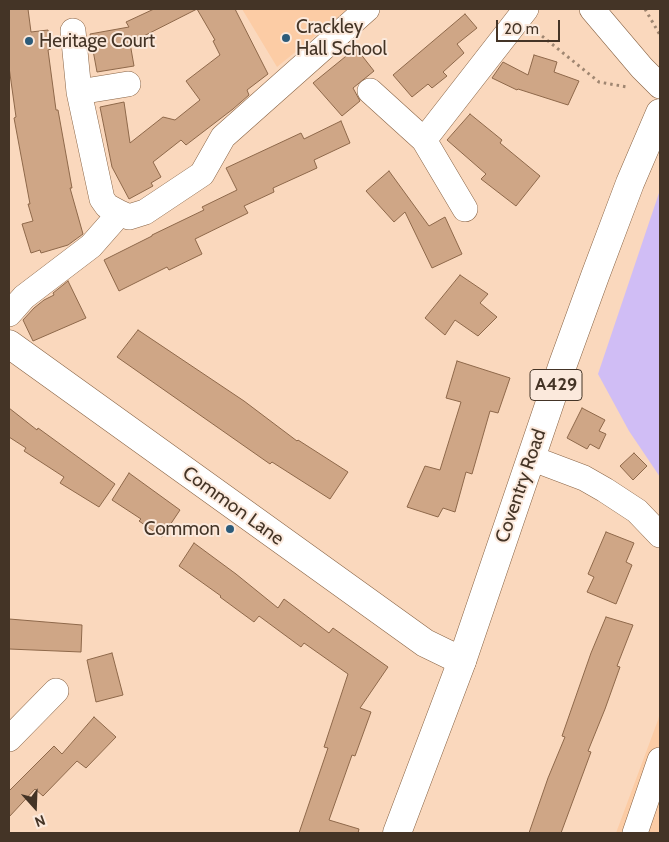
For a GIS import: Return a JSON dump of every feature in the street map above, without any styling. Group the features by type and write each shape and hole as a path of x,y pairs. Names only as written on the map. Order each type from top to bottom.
{"main road":[{"name":"Coventry Road","path":"397,833 462,661 563,364 630,183 660,113"},
{"name":"Common Lane","path":"9,344 425,643 462,661"}],"street":[{"path":"73,31 79,92 102,199 107,206 129,217 144,212 202,174 223,137 367,9"},
{"path":"592,9 642,68 660,86"},
{"path":"424,140 523,13"},
{"path":"79,92 128,84"},
{"path":"370,91 424,140 465,210"},
{"path":"9,314 24,297 91,246 120,213"},
{"path":"531,458 584,478 605,490 637,511 660,535"},
{"path":"9,740 56,691"},
{"path":"635,833 660,760"}],"path":[{"path":"645,9 660,35"},
{"path":"523,13 599,82 634,88"}],"shaded area":[{"name":"Crackley Hall School","path":"242,9 348,9 277,67"},
{"path":"660,190 660,477 629,431 598,374"},
{"path":"660,712 660,833 616,833 658,720"}],"building":[{"path":"9,9 28,9 31,32 48,30 51,49 48,50 56,110 58,110 72,188 70,188 83,234 68,245 41,253 40,250 31,253 22,224 33,221 28,204 30,204 14,118 16,117 9,67"},
{"path":"154,9 197,9 130,43 134,66 97,72 90,34 129,27 126,22"},
{"path":"197,9 235,9 268,74 247,90 249,95 233,109 186,145 181,140 153,162 161,177 151,183 153,186 129,199 112,167 100,107 124,102 130,143 163,117 175,120 200,100 186,81 220,55 213,41 215,40"},
{"path":"465,14 477,28 457,44 464,53 443,72 447,76 432,88 428,84 412,97 393,75"},
{"path":"356,48 374,71 353,88 360,101 342,116 313,83"},
{"path":"534,55 557,62 554,72 579,81 568,105 517,90 492,78 503,62 528,75"},
{"path":"470,114 502,140 500,143 540,176 516,206 481,179 486,174 447,140"},
{"path":"341,121 350,143 314,160 317,168 273,188 274,192 244,206 248,213 195,239 202,254 169,270 167,267 119,291 104,260 204,210 202,207 237,190 226,168 301,133 304,139"},
{"path":"389,171 429,226 445,217 462,254 432,268 405,212 394,222 366,191"},
{"path":"460,275 488,294 480,303 497,317 478,336 455,320 445,335 425,318"},
{"path":"68,281 86,318 33,341 23,320 34,308 54,295 53,293"},
{"path":"138,330 244,401 297,441 348,472 330,499 272,462 270,464 117,357"},
{"path":"457,361 510,378 498,413 490,411 472,474 466,472 455,512 443,508 438,517 407,507 425,466 440,470 461,402 446,398"},
{"path":"9,408 37,430 38,428 115,484 99,507 60,483 64,477 24,451 26,448 9,437"},
{"path":"582,408 605,420 599,431 606,434 599,449 590,444 587,449 567,438"},
{"path":"634,453 647,466 633,480 620,466"},
{"path":"129,473 180,510 162,537 139,521 141,519 112,500"},
{"path":"606,532 634,543 626,562 632,565 616,604 587,592 594,577 588,574"},
{"path":"194,543 278,608 284,599 329,633 333,628 388,667 360,708 371,712 355,756 352,755 329,820 359,829 358,833 299,833 328,748 324,747 348,674 304,643 301,647 259,616 254,622 179,566"},
{"path":"606,617 633,625 617,666 620,667 605,709 588,751 591,752 561,833 529,833 548,778 565,737 562,736 591,653"},
{"path":"9,619 82,625 81,652 9,649"},
{"path":"112,653 123,695 96,702 87,660"},
{"path":"94,717 116,737 86,768 77,761 43,796 35,789 9,817 9,791 54,746 62,754"}],"place":[{"name":"Crackley Hall School","path":"286,38"},
{"name":"Heritage Court","path":"29,41"},
{"name":"Common","path":"230,529"}]}
